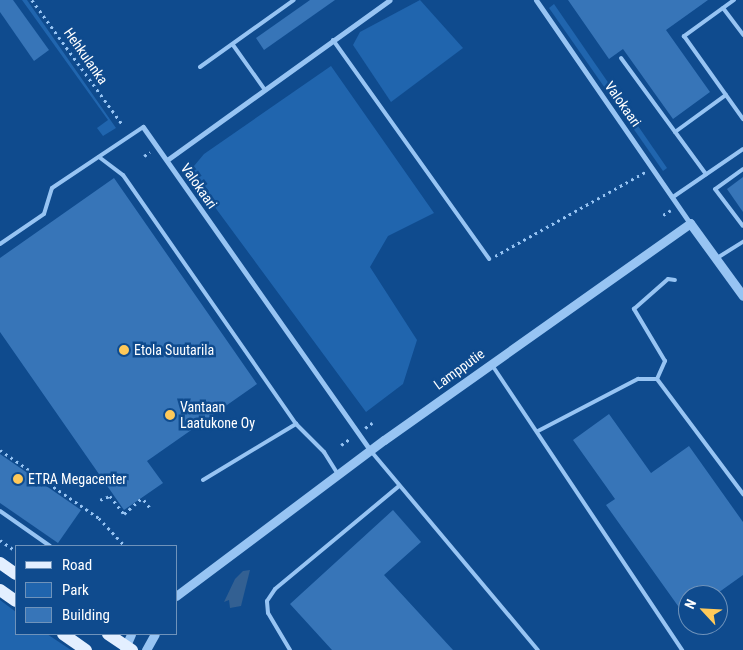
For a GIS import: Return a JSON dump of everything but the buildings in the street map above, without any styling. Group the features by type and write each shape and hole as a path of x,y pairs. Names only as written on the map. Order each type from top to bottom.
{"main road":[{"path":"0,563 15,573"},
{"path":"0,590 15,600"},
{"path":"64,635 86,650"},
{"path":"110,635 128,645"}],"street":[{"name":"Valokaari","path":"370,450 167,160 390,0"},
{"name":"Valokaari","path":"536,0 690,223"},
{"path":"143,127 167,160"},
{"path":"690,223 743,296"},
{"name":"Lampputie","path":"178,594 370,450 690,223"},
{"path":"146,650 154,635"}],"lane":[{"path":"200,67 294,0"},
{"path":"734,0 684,36 743,119"},
{"path":"724,8 743,35"},
{"path":"333,40 489,259"},
{"path":"233,45 265,90"},
{"path":"621,58 706,174"},
{"path":"675,132 726,95"},
{"path":"0,244 44,214 52,188 143,127"},
{"path":"673,197 743,149"},
{"path":"99,157 123,175 296,424 324,452 338,474"},
{"path":"743,169 715,189 743,226"},
{"path":"716,258 743,242"},
{"path":"657,379 665,361 634,309 668,279 675,280"},
{"path":"491,363 682,650"},
{"path":"538,432 638,379 657,379"},
{"path":"657,379 743,494"},
{"path":"203,480 296,424"},
{"path":"370,450 538,650"},
{"path":"290,650 268,613 268,600 275,589 400,486"},
{"path":"0,511 49,545"}],"path":[{"name":"Hehkulanka","path":"32,0 122,124"},
{"path":"489,259 653,168"},
{"path":"0,450 99,518 124,545"},
{"path":"100,500 110,496 124,514 143,499 151,509"},
{"path":"0,540 15,550"}],"green space":[{"path":"22,0 27,0 116,128 103,136 97,128 108,120"},
{"path":"420,0 463,48 391,102 353,45 360,32"},
{"path":"554,4 667,168 663,171 549,8"},
{"path":"331,66 434,213 388,236 370,267 417,340 403,384 366,412 189,172 204,154"},
{"path":"0,600 15,611 15,635 48,635 71,650 0,650"}],"shaded area":[{"path":"250,570 241,606 230,608 229,600 224,602 235,579 243,571"}],"place":[{"name":"Etola Suutarila","path":"124,350"},
{"name":"Vantaan Laatukone Oy","path":"170,415"},
{"name":"ETRA Megacenter","path":"18,479"}]}
